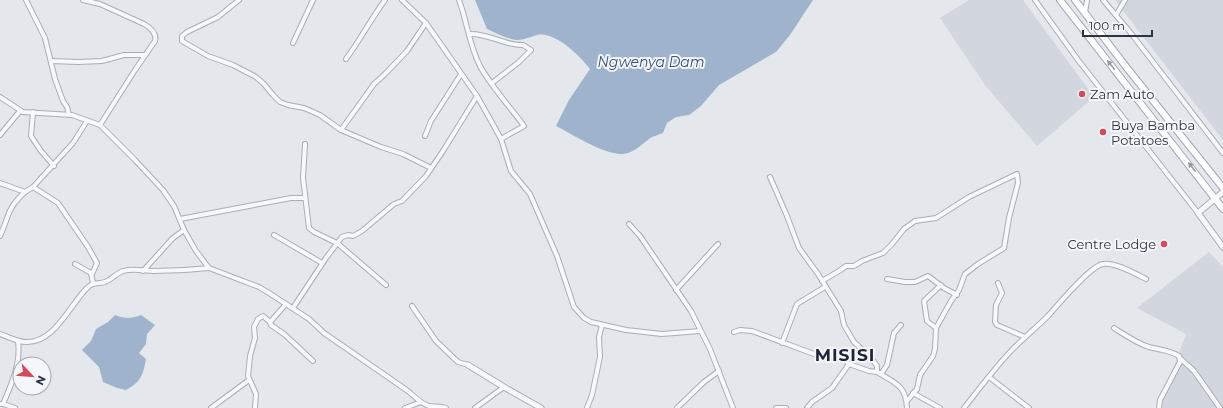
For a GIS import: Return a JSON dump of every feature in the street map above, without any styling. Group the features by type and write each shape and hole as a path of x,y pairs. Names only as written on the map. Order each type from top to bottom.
{"main road":[{"path":"1060,0 1223,209"},
{"path":"1075,0 1223,188"}],"street":[{"path":"26,0 45,38 58,89 68,107 69,115"},
{"path":"84,0 100,4 133,18 149,27 155,34 156,38 155,42 100,125"},
{"path":"239,0 218,17 187,32 182,36 182,41 208,56 233,65 256,77 280,102 304,108 315,113 340,130 381,147 403,154 432,168"},
{"path":"294,43 313,0"},
{"path":"346,59 360,40 385,0"},
{"path":"402,0 426,23 477,96 501,139 511,170 530,194 557,256 574,307 579,313 586,319 602,325 626,330 662,334 700,331"},
{"path":"459,0 470,42 479,65 524,126 501,139"},
{"path":"1035,0 1083,66 1223,247"},
{"path":"1085,13 1087,0"},
{"path":"1103,0 1130,32 1223,153"},
{"path":"1116,15 1125,0"},
{"path":"340,130 374,84 406,51 426,23"},
{"path":"469,34 486,35 515,46 523,45 531,50 492,84"},
{"path":"51,61 102,61 124,55 145,55"},
{"path":"425,136 431,121 461,74"},
{"path":"293,308 322,263 342,237 348,235 353,236 362,231 394,204 402,201 432,168 477,96"},
{"path":"0,97 20,111 69,115 100,125 163,190 174,206 184,230 201,260 209,268"},
{"path":"0,135 20,111"},
{"path":"33,112 31,136 54,166"},
{"path":"0,236 16,200 33,187 54,166 73,143 87,121"},
{"path":"305,144 303,178 309,228 337,243 386,285"},
{"path":"822,281 846,266 854,266 862,261 883,253 904,229 915,221 936,218 969,197 1017,174 1018,183 1009,218 1004,248 970,269 965,274 957,295 951,301 936,328 935,349 920,375 919,386 907,401"},
{"path":"770,177 799,248 822,281 840,311 844,326 854,342 875,363 880,373"},
{"path":"0,182 25,192"},
{"path":"33,187 58,203 67,214 88,247 97,263 92,274 92,283"},
{"path":"1198,213 1223,192"},
{"path":"180,219 291,198 305,198"},
{"path":"629,224 640,236 691,311 719,370 734,408"},
{"path":"143,270 173,238 184,230"},
{"path":"274,235 322,263"},
{"path":"676,290 718,244"},
{"path":"75,264 92,274"},
{"path":"964,408 1009,352 1047,316 1076,285 1097,267 1103,264 1119,267 1146,279"},
{"path":"0,334 18,341 27,342 35,341 50,334 75,301 92,283 103,282 123,271 209,268 259,287 309,319 324,332 408,391 421,402 429,406 446,408"},
{"path":"887,279 915,282 926,276 957,295"},
{"path":"998,283 1002,293 996,305 995,322 998,325 1025,337"},
{"path":"936,328 927,321 924,301 941,285"},
{"path":"782,343 797,304 825,287"},
{"path":"270,322 286,304"},
{"path":"412,306 436,341 458,362 468,365 504,388 541,408"},
{"path":"255,408 256,394 248,376 250,356 255,338 254,327 258,319 263,316 270,322 271,325 284,334 313,361"},
{"path":"587,408 592,395 600,357 599,337 602,325"},
{"path":"880,373 887,365 894,333 901,325"},
{"path":"1114,328 1141,344 1166,350 1179,356 1180,359 1194,371 1220,408"},
{"path":"734,332 746,330 820,355 844,359 849,364 880,373 903,389 906,396 907,408"},
{"path":"15,408 1,404 17,368 19,355 18,341"},
{"path":"1159,408 1160,400 1180,359"},
{"path":"807,408 812,402 832,388 849,364"},
{"path":"677,408 719,370"},
{"path":"989,377 1025,407"},
{"path":"210,408 249,380"},
{"path":"475,408 504,388"},
{"path":"913,393 940,408"},
{"path":"404,408 421,402"},
{"path":"776,408 786,408"}],"shaded area":[{"path":"969,0 1023,0 1094,97 1037,146 985,85 940,18"},
{"path":"1115,0 1223,0 1223,140 1128,17"},
{"path":"1209,252 1223,267 1223,408 1161,408 1160,406 1186,334 1137,308"}],"water":[{"name":"Ngwenya Dam","path":"475,0 813,0 790,35 776,52 719,85 701,106 689,115 676,117 667,123 663,133 654,136 631,152 620,154 591,145 556,126 569,100 590,69 574,51 559,41 544,35 537,35 516,40 487,29"},
{"path":"115,315 128,318 141,315 155,325 147,334 146,344 139,353 146,359 142,374 135,384 126,390 103,382 99,367 82,350 91,341 96,329 108,322"}],"place":[{"name":"Zam Auto","path":"1082,94"},
{"name":"Buya Bamba Potatoes","path":"1103,132"},
{"name":"Centre Lodge","path":"1164,244"}],"district":[{"name":"MISISI","path":"845,355"}]}
